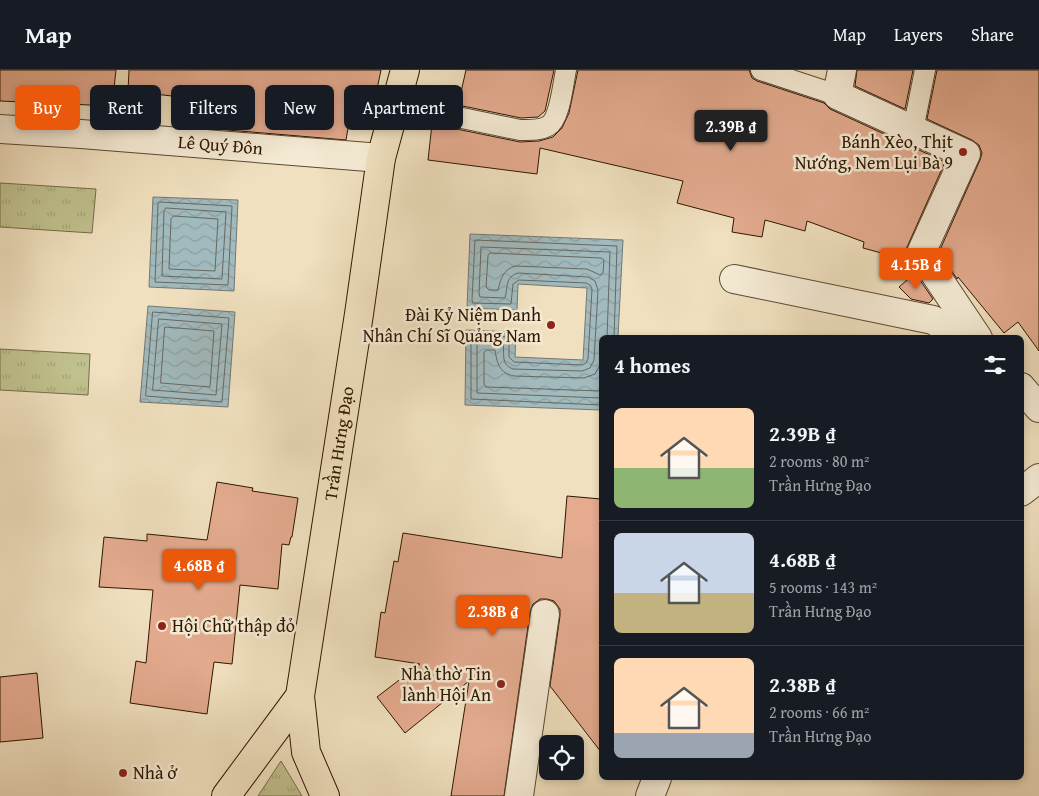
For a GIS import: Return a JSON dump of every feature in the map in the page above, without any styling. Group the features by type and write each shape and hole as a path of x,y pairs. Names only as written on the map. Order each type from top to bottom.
{"main road":[{"name":"Trần Hưng Đạo","path":"401,85 405,70"},
{"name":"Trần Hưng Đạo","path":"226,796 300,696 381,158 388,130"},
{"path":"300,696 306,752 325,796"}],"street":[{"path":"840,83 913,130 966,154 921,253 976,335"},
{"name":"Lê Quý Đôn","path":"0,129 381,158"},
{"path":"734,279 933,320 956,335"},
{"path":"1024,390 1039,408"},
{"path":"1024,490 1039,478"},
{"path":"519,796 546,614"},
{"path":"650,796 656,780"}],"lane":[{"path":"463,118 520,130 538,130 550,126 557,114 566,70"},
{"path":"761,70 840,83"},
{"path":"913,130 924,70"}],"green space":[{"path":"0,183 96,189 92,233 0,227"},
{"path":"0,349 90,354 88,395 0,390"},
{"path":"281,761 302,796 258,796"}],"water":[{"path":"153,197 238,200 234,291 149,287"},
{"path":"470,234 623,240 618,335 599,335 599,410 465,405 466,330 516,332 515,357 583,360 587,288 518,284 517,310 467,308"},
{"path":"148,306 235,312 228,407 140,402"}],"building":[{"path":"0,70 116,70 114,85 90,85 90,105 80,105 80,85 15,85 15,102 0,101"},
{"path":"129,70 381,70 378,85 344,85 344,130 348,130 346,140 228,130 255,130 255,85 171,85 171,96 161,95 161,85 128,85"},
{"path":"466,70 554,70 545,111 538,117 521,118 463,106 463,85"},
{"path":"578,70 749,70 752,78 757,81 824,103 830,109 945,162 907,247 905,254 907,260 863,248 864,242 807,221 805,231 765,220 762,237 732,232 734,218 677,203 683,181 540,148 537,174 428,160 431,130 461,130 520,142 539,141 553,137 562,128 569,113"},
{"path":"857,70 913,70 905,109 855,86"},
{"path":"937,70 1039,70 1039,351 1018,322 1004,333 958,277 957,279 939,252 982,153 979,145 972,140 927,119"},
{"path":"915,273 933,299 929,303 911,299 899,287"},
{"path":"217,482 253,488 252,491 298,498 292,537 289,545 282,544 278,589 240,585 232,664 214,662 207,714 130,703 136,661 146,663 153,590 99,587 104,537 147,541 147,534 207,540"},
{"path":"567,496 599,499 599,749 550,686 560,609 554,601 540,599 533,604 530,612 504,796 451,796 469,681 405,733 377,697 420,664 375,657 381,612 385,613 394,561 398,562 403,533 562,558"},
{"path":"37,673 43,738 0,742 0,677"}],"place":[{"name":"Bánh Xèo, Thịt Nướng, Nem Lụi Bà 9","path":"963,152"},
{"name":"Đài Kỷ Niệm Danh Nhân Chí Sĩ Quảng Nam","path":"551,325"},
{"name":"Hội Chữ thập đỏ","path":"162,626"},
{"name":"Nhà thờ Tin lành Hội An","path":"501,684"},
{"name":"Nhà ở","path":"123,773"}]}
